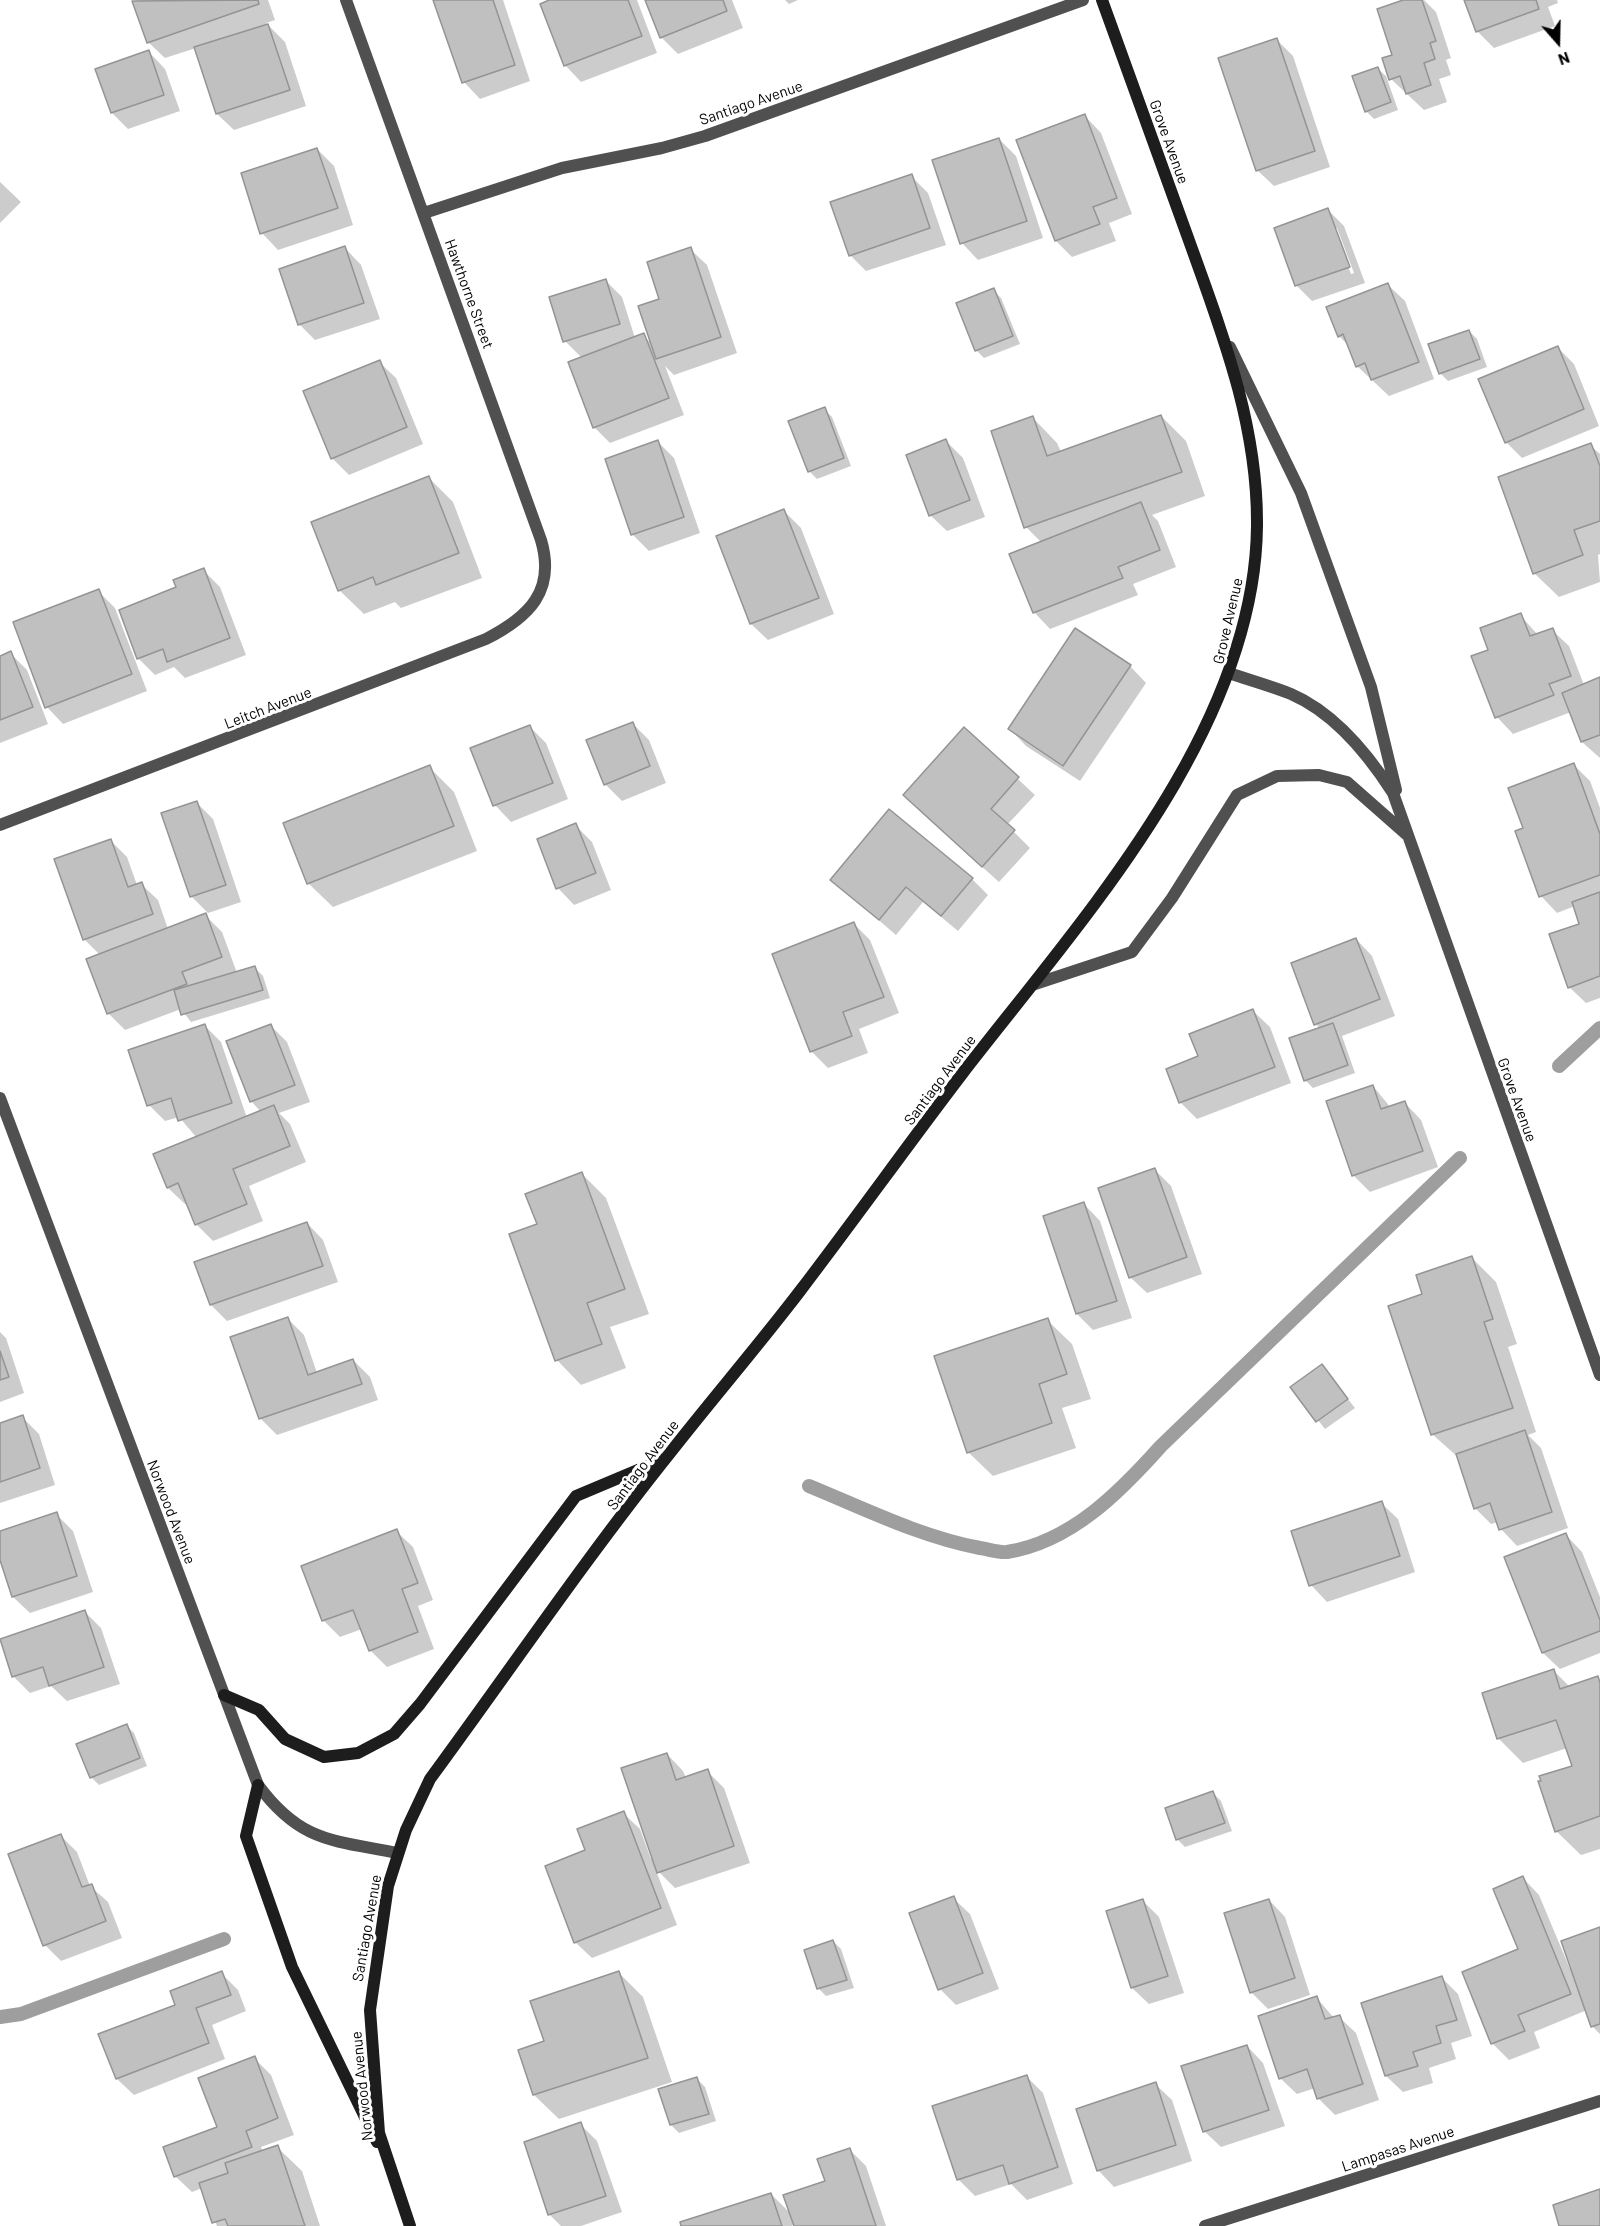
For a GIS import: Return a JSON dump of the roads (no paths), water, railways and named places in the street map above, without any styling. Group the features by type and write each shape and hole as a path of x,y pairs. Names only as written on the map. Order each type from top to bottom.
{"main road":[{"name":"Grove Avenue","path":"1102,0 1221,328 1247,421 1255,473 1257,527 1253,577 1229,673"},
{"name":"Santiago Avenue","path":"369,2010 388,1886 398,1853 430,1779 666,1458 799,1293 963,1073 1035,984 1132,850 1201,734 1229,673"},
{"path":"224,1695 259,1710 285,1739 324,1757 358,1753 394,1734 420,1704 576,1496 666,1458"},
{"path":"258,1785 246,1836 292,1967 393,2176"},
{"name":"Norwood Avenue","path":"369,2010 379,2133 410,2226"}],"street":[{"name":"Hawthorne Street","path":"346,0 546,555 546,571 536,600"},
{"name":"Santiago Avenue","path":"423,213 562,168 662,148 705,136 1083,0"},
{"name":"Grove Avenue","path":"1221,328 1301,493 1371,687 1407,835"},
{"name":"Leitch Avenue","path":"0,825 486,639 507,629 536,600"},
{"name":"Grove Avenue","path":"1229,673 1293,695 1334,723 1358,745 1393,793 1600,1375"},
{"path":"1035,984 1132,952 1172,898 1237,795 1277,776 1319,775 1347,782 1407,835"},
{"name":"Norwood Avenue","path":"0,1098 258,1785 275,1808 296,1826 323,1838 398,1853"},
{"name":"Lampasas Avenue","path":"1205,2226 1600,2101"}],"waterway":[{"path":"1559,1066 1600,1028"},
{"path":"809,1486 915,1530 980,1548 1007,1552 1052,1538 1093,1512 1129,1481 1161,1446 1460,1158"},
{"path":"0,2017 21,2014 224,1939"}]}
